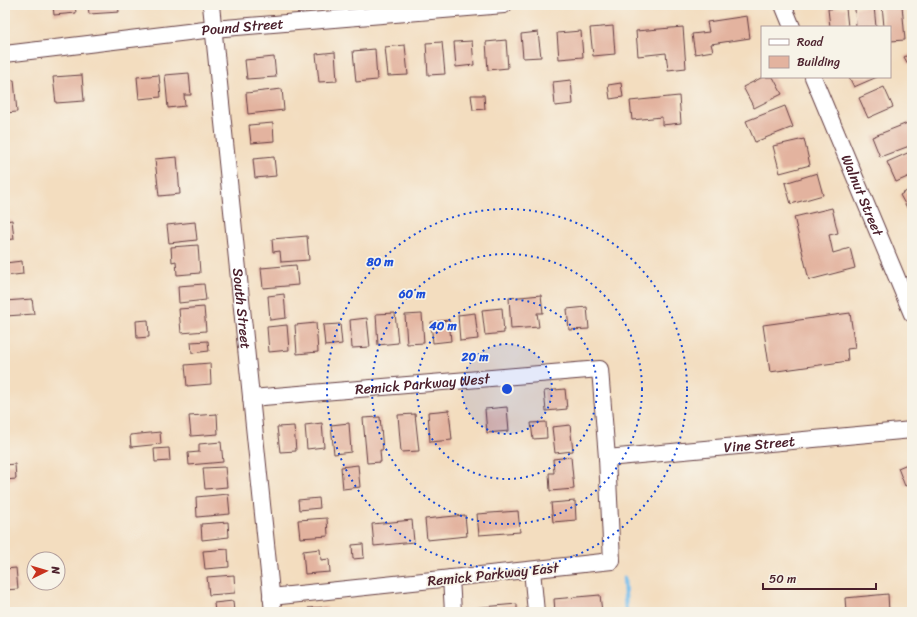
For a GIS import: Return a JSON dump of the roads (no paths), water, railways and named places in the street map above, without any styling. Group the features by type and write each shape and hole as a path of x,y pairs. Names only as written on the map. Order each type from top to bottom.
{"street":[{"name":"South Street","path":"211,5 272,605"},
{"name":"Pound Street","path":"5,54 213,29 504,5"},
{"path":"783,5 792,26"},
{"name":"Walnut Street","path":"813,78 912,314"},
{"name":"Remick Parkway West","path":"251,398 600,369 607,458"},
{"name":"Vine Street","path":"607,458 912,430"},
{"name":"Remick Parkway East","path":"272,605 451,578 612,561 607,458"},
{"path":"532,570 536,612"},
{"path":"451,578 453,612"}],"waterway":[{"path":"624,578 626,612"}]}
